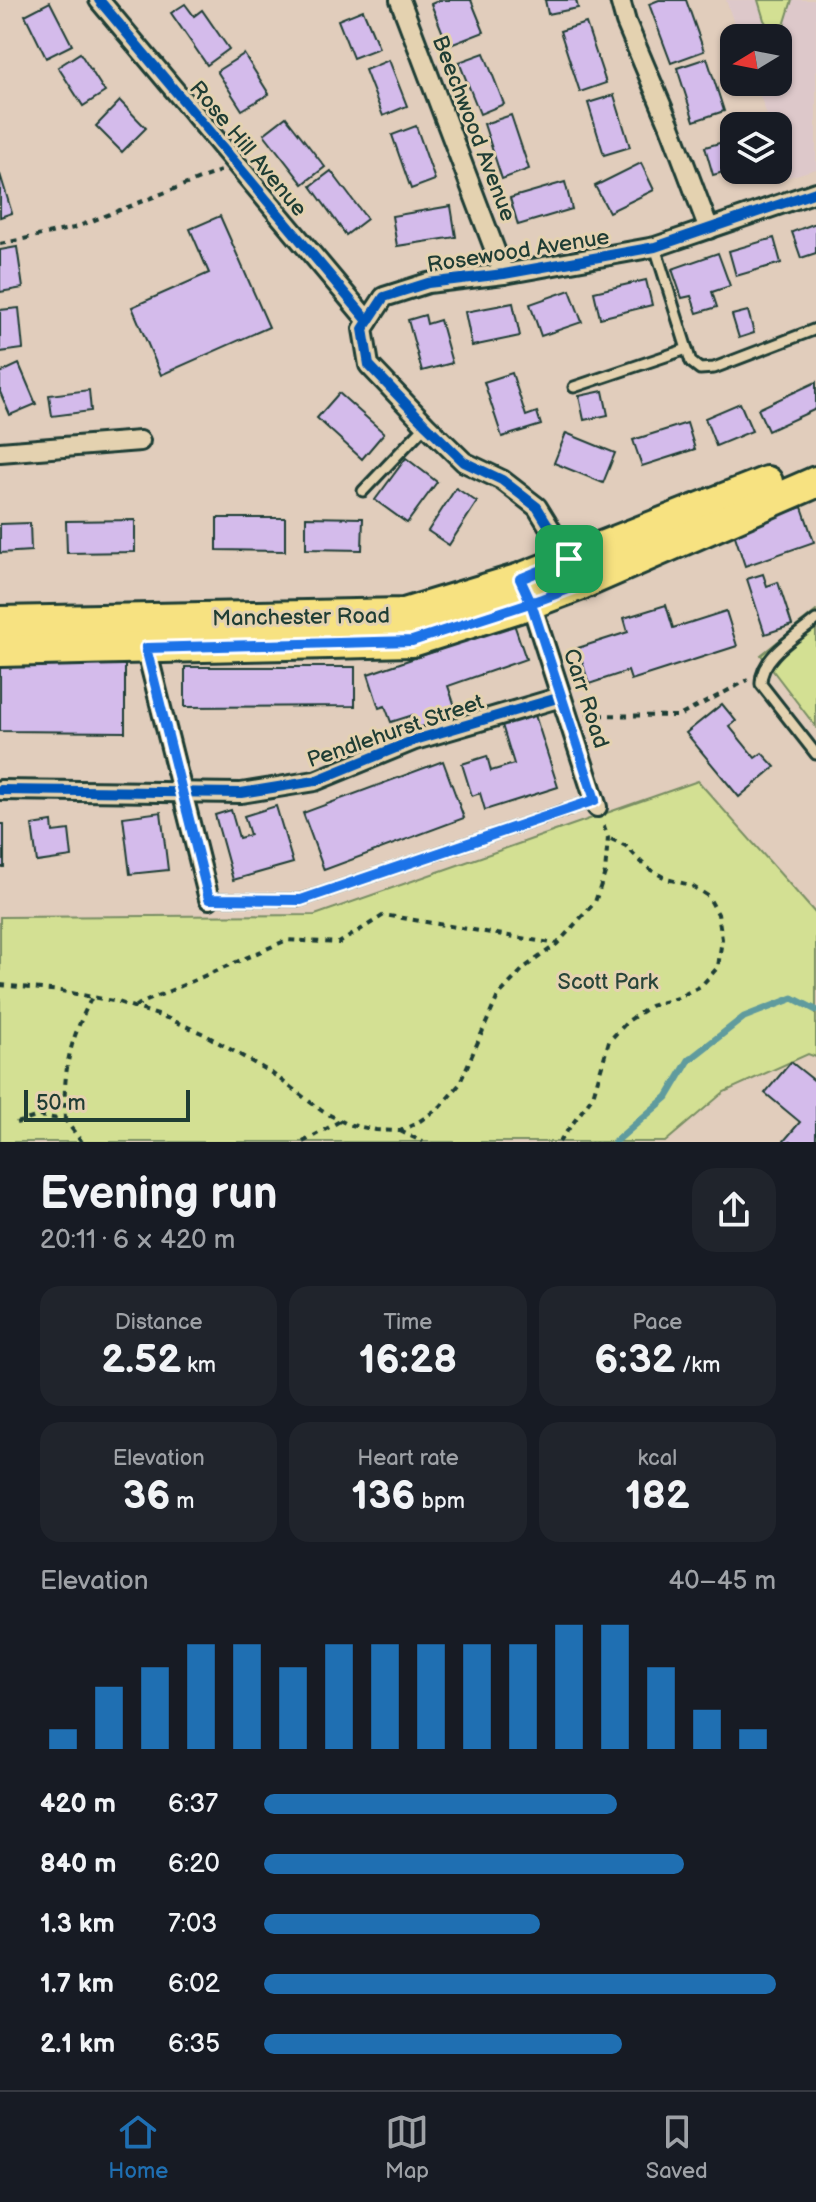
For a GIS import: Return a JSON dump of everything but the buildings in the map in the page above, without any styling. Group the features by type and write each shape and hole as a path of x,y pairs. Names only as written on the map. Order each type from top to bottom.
{"main road":[{"name":"Manchester Road","path":"0,651 412,641 574,572 815,482"},
{"name":"Manchester Road","path":"0,622 404,614 526,591"},
{"path":"137,619 146,648"}],"street":[{"name":"Rose Hill Avenue","path":"99,0 368,321"},
{"name":"Beechwood Avenue","path":"400,0 504,274"},
{"path":"620,0 709,229"},
{"name":"Rosewood Avenue","path":"368,321 384,297 428,283 504,274 655,247 816,192"},
{"path":"368,321 363,329 369,365 464,462 502,480 537,507 574,572"},
{"path":"0,452 140,441"},
{"name":"Carr Road","path":"526,591 596,804"},
{"path":"146,648 209,899"},
{"name":"Pendlehurst Street","path":"0,790 241,793 315,781 415,740 564,706"}],"lane":[{"path":"655,247 691,362 700,369 714,368 816,329"},
{"path":"574,387 687,349"},
{"path":"363,491 426,425"},
{"path":"816,620 773,656 761,673 761,684 816,754"},
{"path":"209,899 301,900 596,804"}],"path":[{"path":"0,244 74,228 237,164"},
{"path":"564,706 679,716 761,673"},
{"path":"400,1131 440,1107 459,1085 498,996 524,968 557,944 595,902 605,873 608,838 596,804"},
{"path":"559,1142 593,1096 609,1041 618,1031 650,1006 677,998 701,986 718,967 722,939 718,914 708,896 646,867 626,846 608,838"},
{"path":"133,1007 287,940 339,943 384,915 557,944"},
{"path":"0,985 61,991 133,1007 204,1034 273,1074 340,1121 376,1130 400,1131 423,1142"},
{"path":"82,1142 65,1120 63,1086 66,1062 77,1026 92,997"},
{"path":"16,1123 39,1116 65,1120"},
{"path":"303,1142 340,1121"}],"shaded area":[{"path":"726,0 816,0 816,169 792,176 792,112 766,112 760,96 792,96 792,24 734,24"}],"green space":[{"path":"758,0 792,0 784,24 767,24"},
{"path":"816,611 816,727 761,655"},
{"name":"Scott Park","path":"698,781 816,914 816,1057 808,1054 724,1092 665,1142 0,1142 0,917 315,915"}],"waterway":[{"path":"615,1142 667,1097 689,1060 744,1017 793,998 816,1010"}],"cycle path":[{"path":"99,0 368,321"},
{"path":"569,559 537,507 502,480 464,462 369,365 363,329 384,297 428,283 504,274 655,247 816,192"},
{"path":"0,790 241,793 315,781 415,740 561,697"}],"route":[{"path":"569,559 520,579 531,603 595,800 301,900 209,899 146,648 412,641 531,603 579,585 569,559"}]}
